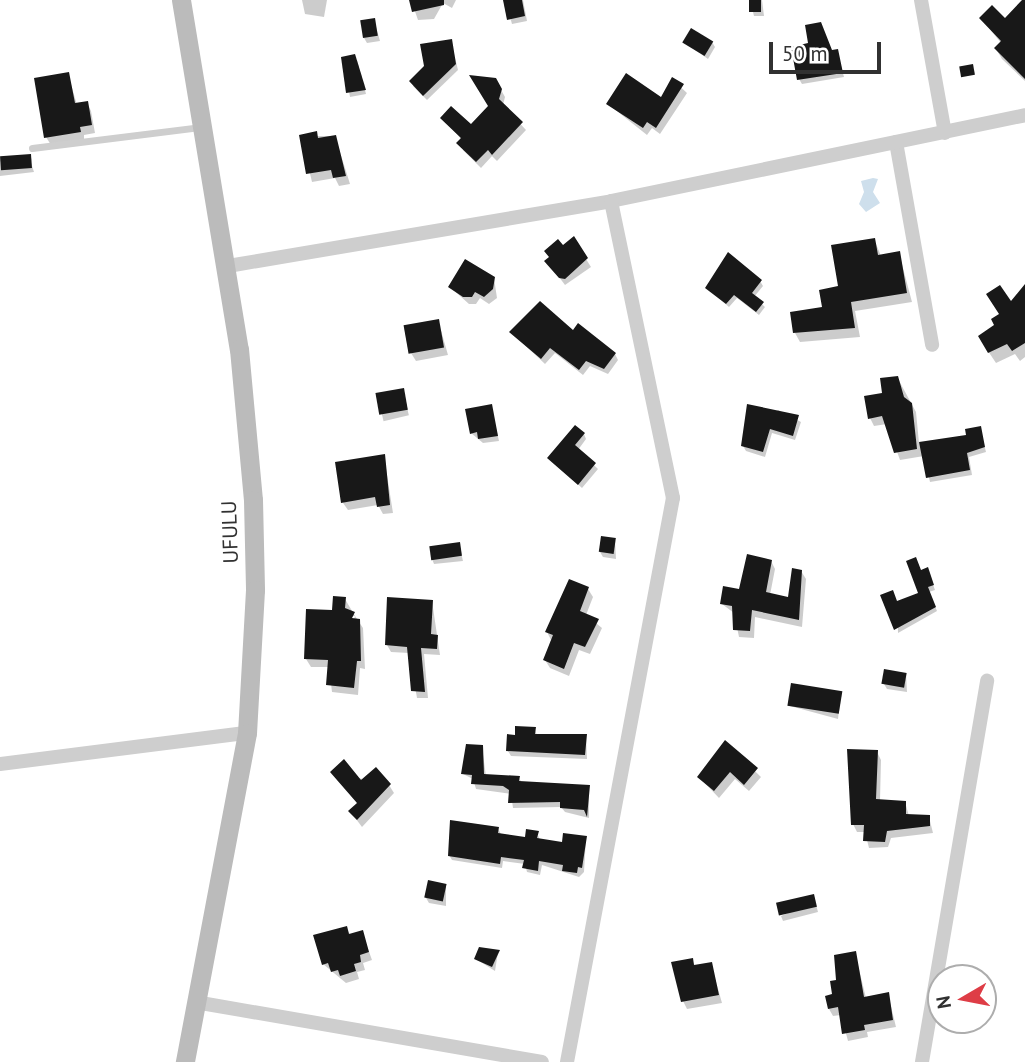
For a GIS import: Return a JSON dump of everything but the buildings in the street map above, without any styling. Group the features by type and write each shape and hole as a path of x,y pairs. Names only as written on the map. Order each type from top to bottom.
{"street":[{"name":"UFULU","path":"181,0 228,267 253,500 255,590 247,733 185,1062"},
{"path":"921,0 945,133"},
{"path":"228,267 611,201 1025,115"},
{"path":"896,142 932,345"},
{"path":"567,1062 673,498 611,201"},
{"path":"922,1062 987,681"},
{"path":"0,764 247,733"},
{"path":"195,1002 542,1062"}],"lane":[{"path":"32,148 204,127"}],"water":[{"path":"878,179 873,192 880,203 866,212 859,204 864,192 861,181"}]}
